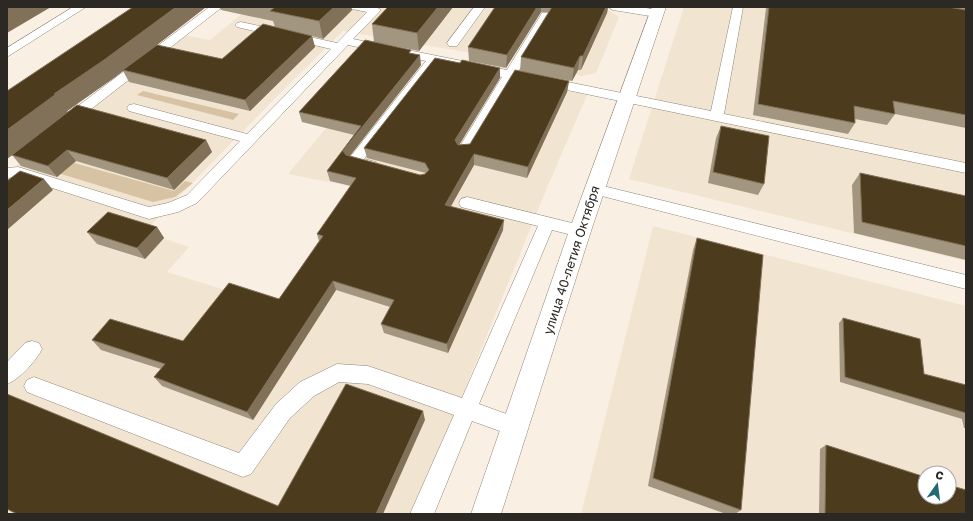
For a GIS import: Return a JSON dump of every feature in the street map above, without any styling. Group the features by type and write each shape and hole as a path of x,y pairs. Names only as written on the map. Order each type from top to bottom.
{"street":[{"name":"улица 40-летия Октября","path":"486,514 580,231 658,11"}],"lane":[{"path":"7,53 81,7"},
{"path":"58,129 216,8 213,7"},
{"path":"7,173 18,172 149,213 172,208 192,199 374,10 356,7"},
{"path":"453,43 480,7"},
{"path":"613,7 658,11"},
{"path":"717,116 738,7"},
{"path":"464,151 546,15"},
{"path":"241,25 511,74 966,168"},
{"path":"384,169 354,161 434,59"},
{"path":"134,108 250,139"},
{"path":"7,168 20,158"},
{"path":"595,189 966,282"},
{"path":"467,203 580,231"},
{"path":"422,514 547,224"},
{"path":"7,375 32,349"},
{"path":"34,386 244,466 283,411 307,389 337,373 368,375 516,427"}],"shaded area":[{"path":"250,7 591,7 608,10 619,17 596,73 582,76 536,67 531,63 343,31 144,232 189,247 167,272 283,308 309,271 368,289 361,301 390,254 359,188 288,174 326,128 302,122 362,56 445,74 495,81 520,81 587,95 549,183 414,514 7,514 7,173 184,35 210,40"},
{"path":"684,7 966,7 966,261 629,179"},
{"path":"143,91 239,114 233,120 137,95"},
{"path":"53,157 174,191 185,181 193,183 175,197 153,202 38,167"},
{"path":"653,226 966,306 966,514 581,514"}],"building":[{"path":"133,7 176,7 104,60 54,94 56,94 7,130 7,91"},
{"path":"275,7 334,7 319,21 270,11"},
{"path":"388,7 438,7 417,33 372,24"},
{"path":"495,7 537,7 507,55 468,47"},
{"path":"552,7 606,7 583,56 580,56 574,68 521,57"},
{"path":"769,7 948,7 966,10 966,115 893,101 895,114 854,106 855,123 758,104"},
{"path":"263,24 312,36 245,100 123,70 157,45 222,59"},
{"path":"365,40 411,50 409,53 420,55 343,151 346,155 420,175 425,174 429,170 425,163 364,148 435,58 460,63 462,60 500,68 455,140 458,145 470,144 515,70 569,81 528,167 474,154 445,205 504,220 447,344 381,324 394,300 333,281 247,412 154,377 165,364 92,340 110,319 183,341 229,283 279,299 323,236 317,234 356,178 327,171 361,126 299,112"},
{"path":"77,105 206,140 167,178 67,150 48,166 12,155"},
{"path":"721,126 769,136 764,184 713,172"},
{"path":"20,171 44,179 7,210 7,181"},
{"path":"860,173 966,196 966,246 862,222"},
{"path":"108,212 157,227 137,248 87,232"},
{"path":"697,238 763,255 741,510 653,478"},
{"path":"843,318 920,339 924,374 966,385 966,413 845,377"},
{"path":"346,384 423,411 376,514 17,514 7,509 7,394 278,506"},
{"path":"826,445 917,474 917,505 957,505 957,487 966,490 966,514 825,514"}]}
